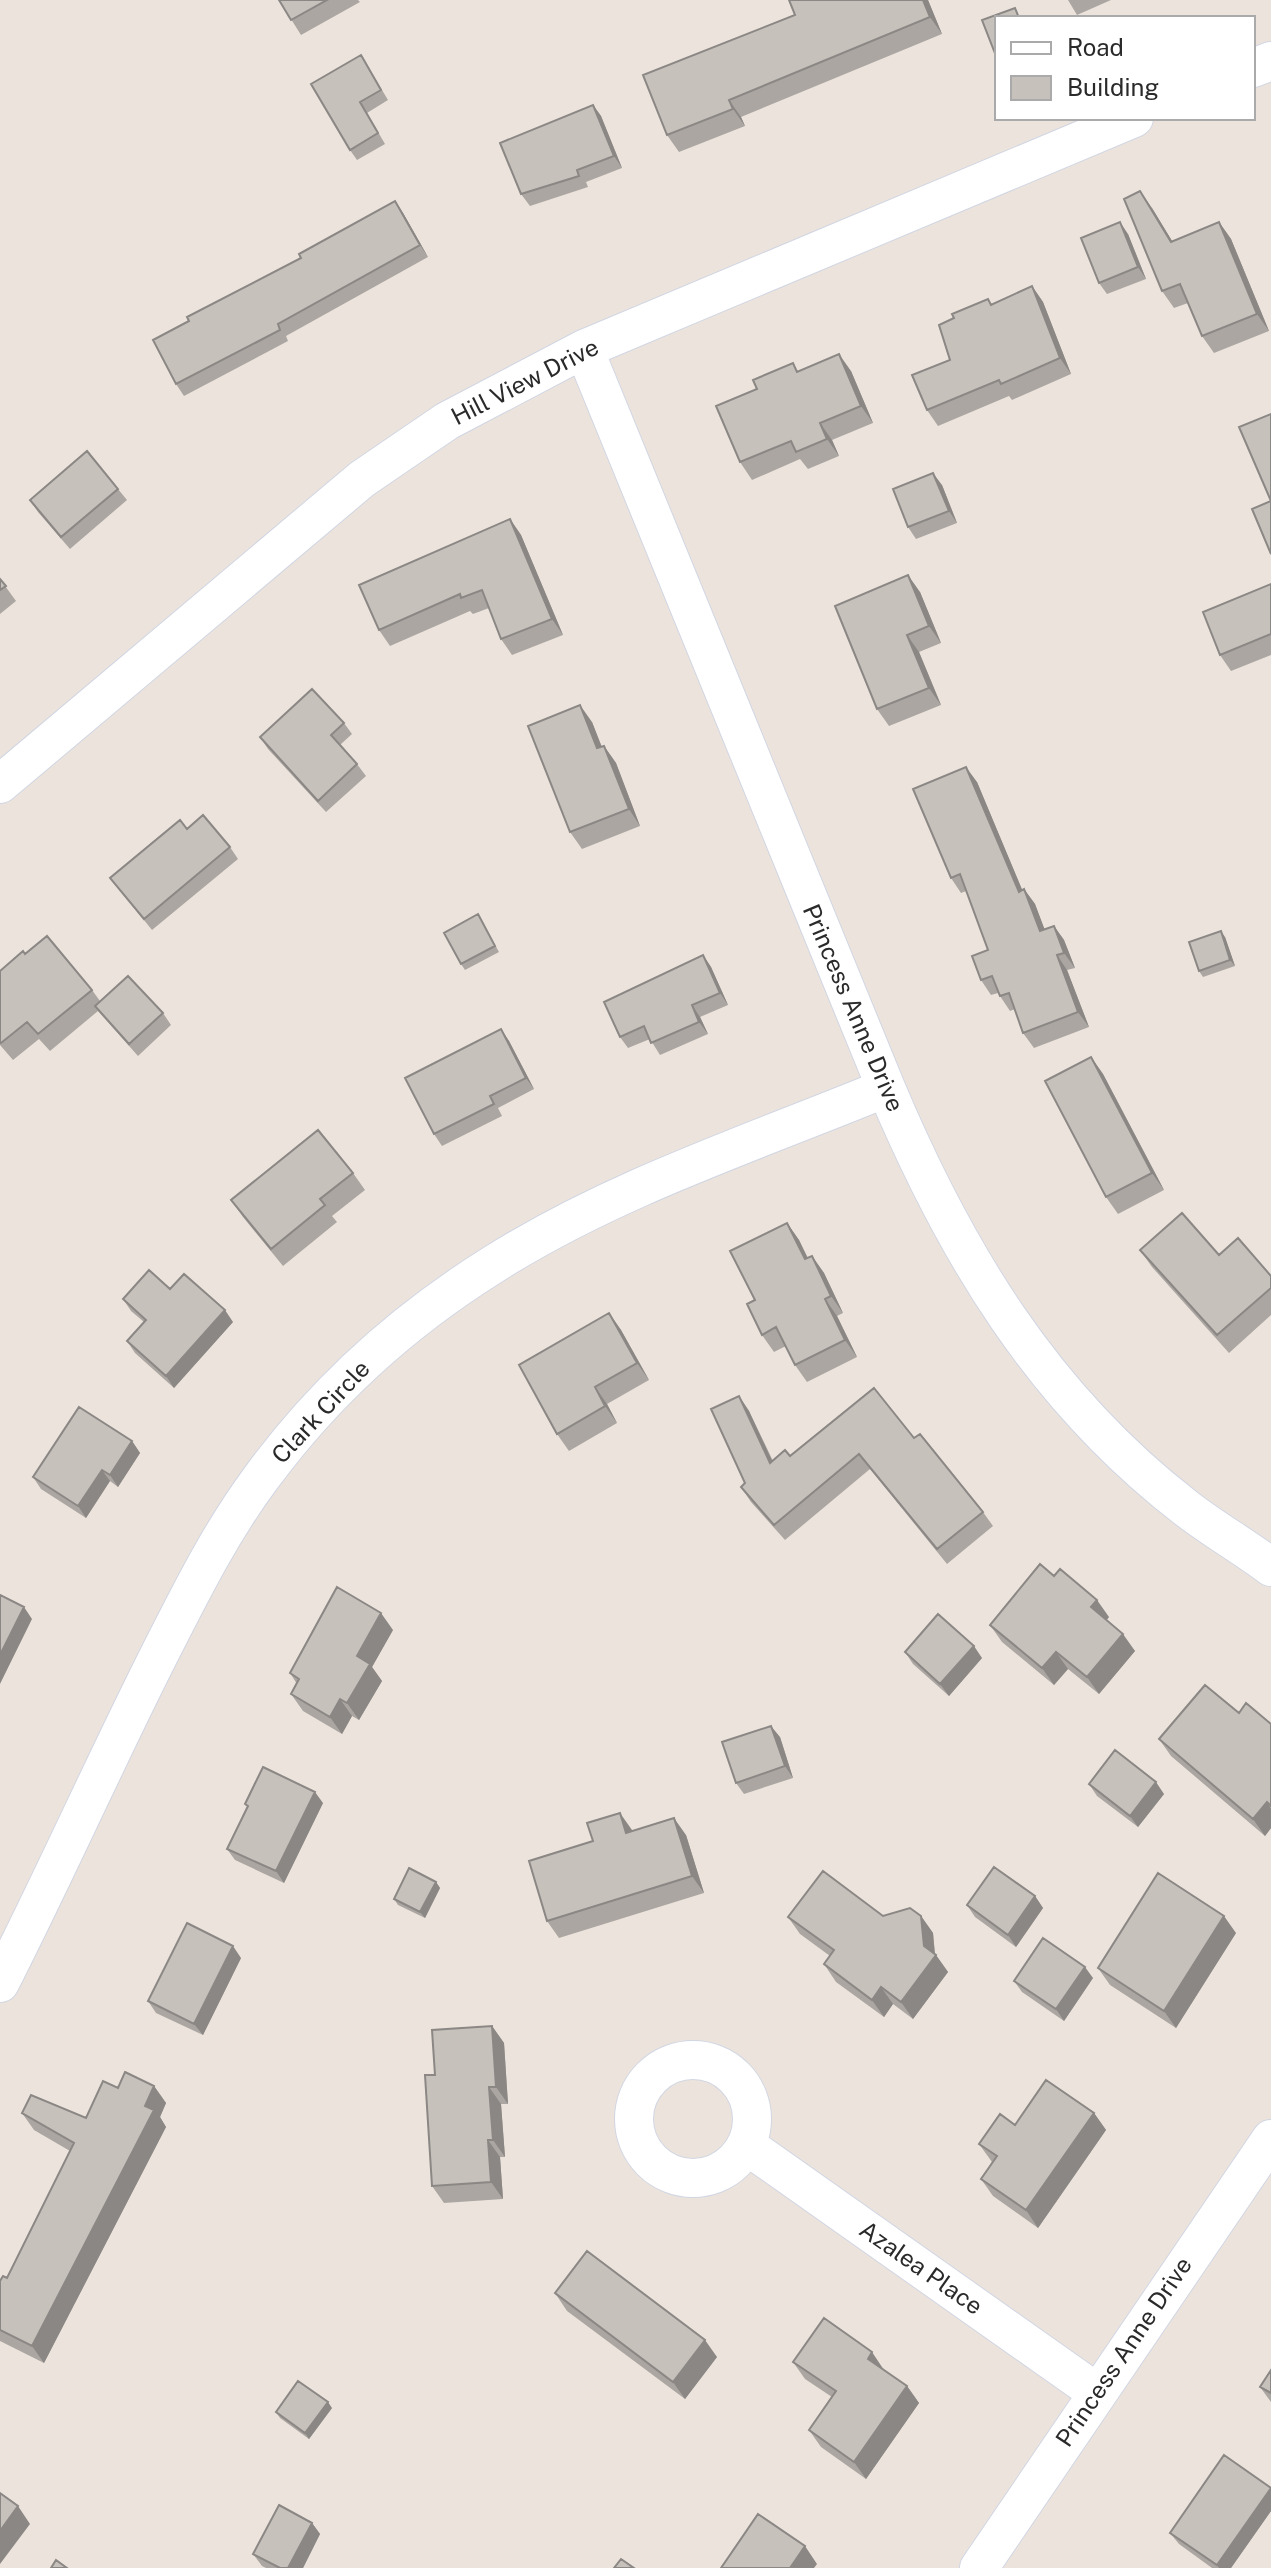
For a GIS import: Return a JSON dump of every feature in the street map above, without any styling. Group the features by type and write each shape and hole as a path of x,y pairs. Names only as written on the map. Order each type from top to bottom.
{"street":[{"name":"Hill View Drive","path":"0,784 362,479 447,421 584,349 1129,120"},
{"name":"Princess Anne Drive","path":"584,349 886,1088 921,1170 955,1237 1005,1316 1051,1376 1116,1445 1186,1508 1271,1567"},
{"name":"Clark Circle","path":"0,1983 89,1793 204,1566 260,1479 303,1425 350,1375 418,1316 494,1264 557,1228 624,1196 886,1088"},
{"name":"Princess Anne Drive","path":"979,2568 1271,2139"},
{"name":"Azalea Place","path":"746,2145 1096,2392"}],"building":[{"path":"279,0 327,0 291,20"},
{"path":"789,0 923,0 930,17 729,100 733,109 667,135 643,75 795,15"},
{"path":"1015,8 1018,16 995,16 995,53 982,20"},
{"path":"361,55 381,90 360,102 378,133 350,150 311,84"},
{"path":"593,105 614,156 577,170 579,176 521,194 500,143"},
{"path":"1140,191 1171,242 1219,222 1257,314 1202,336 1180,284 1162,291 1124,199"},
{"path":"395,201 420,245 278,324 280,330 176,384 153,340 189,321 187,317 301,258 299,254"},
{"path":"1120,222 1138,267 1099,283 1081,238"},
{"path":"1032,286 1060,358 1001,384 999,380 927,410 912,375 950,360 939,325 954,318 952,314 988,299 991,305"},
{"path":"839,354 861,406 820,423 827,439 796,452 791,441 740,462 716,406 757,389 753,380 793,363 797,372"},
{"path":"1271,414 1271,501 1239,427"},
{"path":"87,451 118,489 61,537 30,500"},
{"path":"933,473 949,511 908,527 893,489"},
{"path":"1271,501 1271,554 1252,509"},
{"path":"510,519 552,619 501,639 482,590 461,598 460,594 379,630 359,585"},
{"path":"908,575 929,626 907,635 929,688 877,709 835,606"},
{"path":"1271,584 1271,634 1220,655 1203,612"},
{"path":"312,689 344,723 331,735 357,764 318,801 260,737"},
{"path":"580,705 597,748 604,746 629,809 570,832 528,726"},
{"path":"966,767 1019,892 1024,889 1040,931 1054,926 1064,953 1057,955 1078,1012 1023,1033 1009,993 1000,996 992,976 981,980 972,956 988,950 960,874 951,878 913,789"},
{"path":"203,815 230,847 144,919 110,878 180,820 187,829"},
{"path":"478,914 495,946 461,964 444,933"},
{"path":"1221,931 1230,960 1199,971 1189,942"},
{"path":"47,936 92,990 38,1034 27,1022 1,1043 0,971"},
{"path":"703,955 720,993 692,1005 699,1022 651,1043 644,1026 620,1037 604,1002"},
{"path":"128,976 163,1013 129,1044 95,1006"},
{"path":"501,1029 526,1078 490,1096 494,1104 434,1134 405,1078"},
{"path":"1091,1057 1152,1173 1106,1197 1045,1081"},
{"path":"318,1130 353,1173 320,1199 325,1205 271,1249 231,1200"},
{"path":"1182,1213 1219,1255 1238,1238 1271,1276 1271,1288 1217,1335 1140,1250"},
{"path":"787,1223 805,1259 812,1256 831,1296 825,1299 845,1340 795,1365 776,1327 762,1335 747,1304 755,1300 730,1251"},
{"path":"149,1270 170,1289 184,1274 225,1310 166,1376 127,1341 146,1320 123,1299"},
{"path":"609,1313 637,1363 595,1387 605,1406 557,1434 519,1365"},
{"path":"874,1388 914,1438 920,1434 983,1512 937,1549 859,1454 774,1525 741,1487 745,1483 711,1409 739,1396 770,1463 785,1450 790,1456"},
{"path":"79,1407 132,1441 110,1475 102,1470 78,1506 33,1477"},
{"path":"1040,1564 1054,1576 1060,1569 1097,1600 1091,1607 1123,1634 1087,1677 1056,1652 1042,1668 990,1625"},
{"path":"337,1587 381,1613 357,1656 370,1664 347,1703 340,1699 330,1717 291,1694 299,1679 290,1673"},
{"path":"0,1595 24,1607 0,1655"},
{"path":"938,1614 974,1646 940,1684 905,1652"},
{"path":"1205,1685 1239,1713 1246,1703 1271,1724 1271,1806 1267,1802 1253,1819 1159,1739"},
{"path":"771,1726 785,1766 736,1783 722,1742"},
{"path":"1115,1750 1156,1782 1130,1816 1089,1784"},
{"path":"263,1767 315,1792 276,1871 227,1849"},
{"path":"620,1813 626,1833 674,1818 692,1876 547,1921 529,1861 593,1841 587,1823"},
{"path":"994,1867 1035,1896 1008,1935 967,1905"},
{"path":"409,1868 436,1882 420,1912 394,1899"},
{"path":"823,1871 883,1916 910,1908 921,1916 924,1946 936,1955 901,2002 881,1987 872,2000 824,1964 834,1950 788,1917"},
{"path":"1158,1873 1224,1916 1164,2011 1098,1968"},
{"path":"187,1923 233,1946 194,2024 148,2001"},
{"path":"1043,1938 1085,1967 1056,2009 1014,1981"},
{"path":"492,2026 496,2087 489,2087 493,2140 488,2140 491,2182 432,2186 425,2075 435,2075 432,2030"},
{"path":"125,2072 154,2086 145,2106 154,2110 32,2346 0,2330 0,2281 3,2276 7,2278 74,2143 22,2113 31,2095 86,2118 103,2081 118,2088"},
{"path":"1046,2080 1094,2113 1026,2210 981,2179 997,2156 979,2144 1000,2114 1015,2125"},
{"path":"587,2251 705,2340 673,2382 555,2293"},
{"path":"824,2318 872,2352 868,2359 907,2386 854,2462 809,2430 836,2391 793,2362"},
{"path":"1271,2370 1271,2393 1260,2387"},
{"path":"298,2381 328,2402 305,2433 276,2412"},
{"path":"1224,2455 1271,2488 1217,2565 1170,2533"},
{"path":"0,2493 18,2506 0,2531"},
{"path":"279,2505 312,2523 288,2568 280,2568 253,2554"},
{"path":"758,2514 805,2546 790,2568 721,2568"},
{"path":"621,2559 634,2568 614,2568"},
{"path":"56,2560 67,2568 51,2568"}]}
